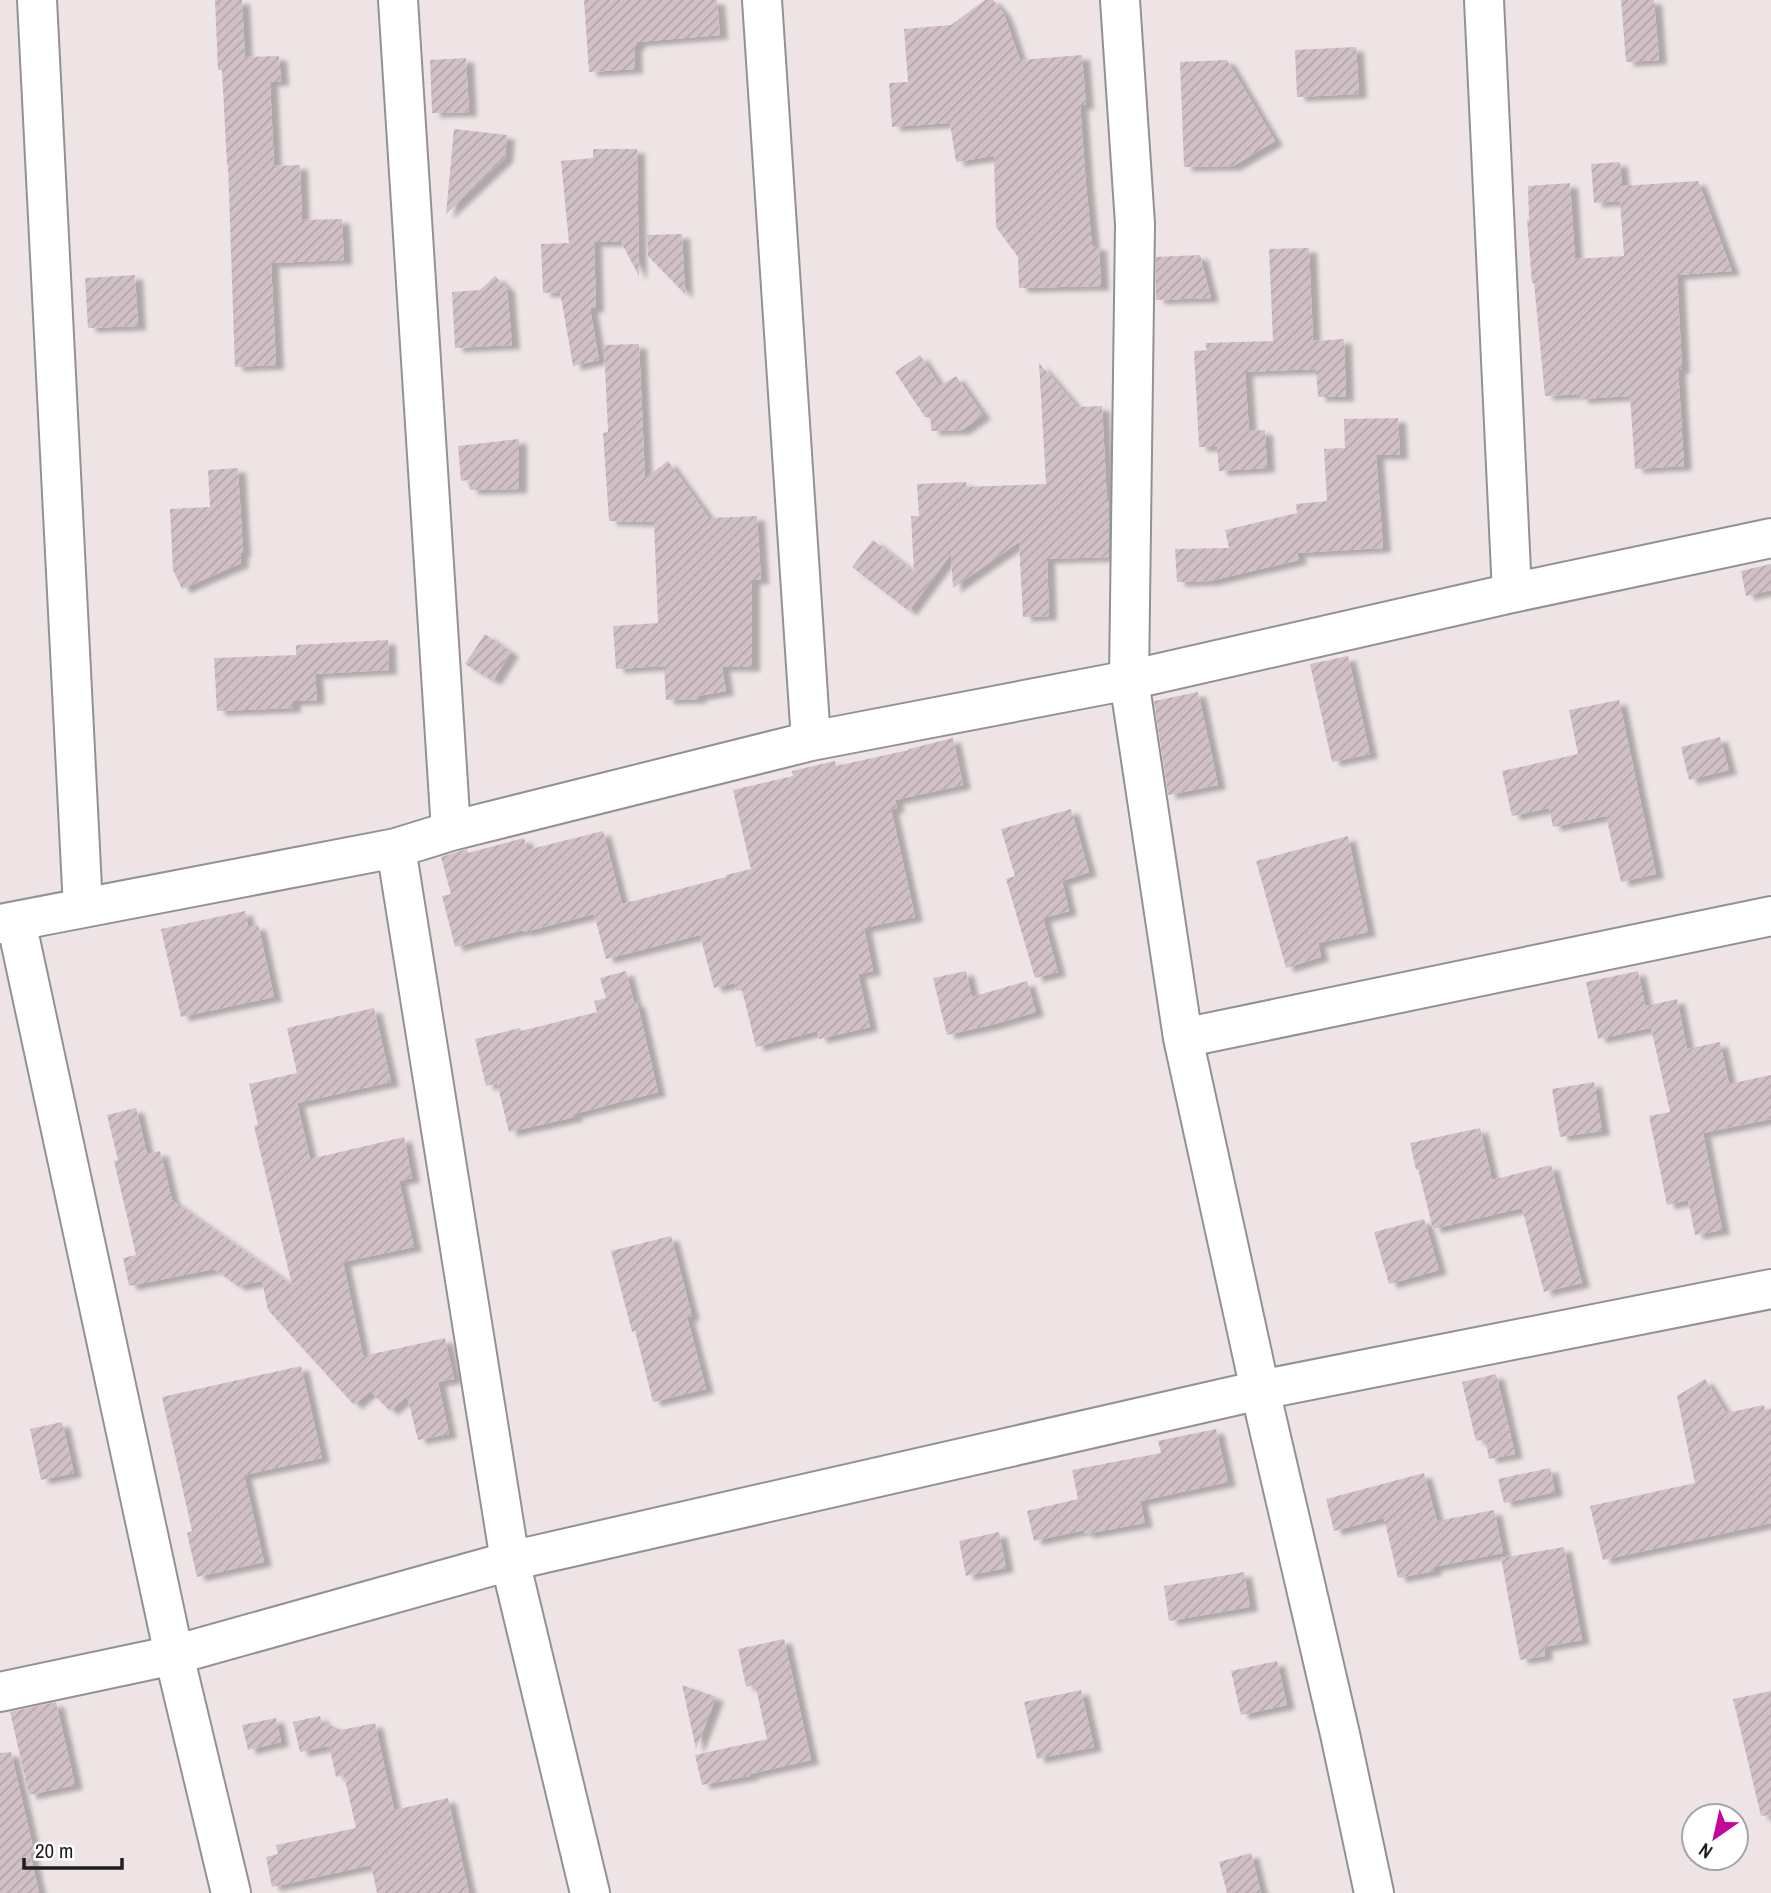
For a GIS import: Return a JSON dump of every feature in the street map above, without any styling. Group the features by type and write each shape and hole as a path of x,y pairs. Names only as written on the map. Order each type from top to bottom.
{"street":[{"path":"37,0 83,908"},
{"path":"398,0 451,831"},
{"path":"762,0 811,741"},
{"path":"1120,0 1135,224 1129,680 1183,1038 1259,1390 1337,1721 1374,1893"},
{"path":"1484,0 1512,593"},
{"path":"230,1893 8,923 396,848 451,831 811,741 1129,680 1512,593 1771,538"},
{"path":"396,848 510,1560 590,1893"},
{"path":"1183,1038 1771,916"},
{"path":"0,1692 174,1654 510,1560 1259,1390 1771,1289"}],"building":[{"path":"215,0 242,0 245,57 279,56 281,81 270,82 274,166 300,165 302,220 342,219 344,260 271,263 276,365 235,367 228,165 222,70 218,70"},
{"path":"584,0 717,0 720,35 637,42 637,46 634,46 635,69 589,72"},
{"path":"985,0 993,0 1004,14 1020,60 1082,55 1086,105 1080,105 1086,185 1092,246 1099,246 1101,286 1019,288 1018,257 996,227 994,156 956,162 950,123 892,127 889,83 908,82 904,29 951,25"},
{"path":"1621,0 1654,0 1659,60 1626,62"},
{"path":"1356,47 1359,94 1297,97 1295,50"},
{"path":"466,58 469,112 432,113 430,60"},
{"path":"1227,60 1275,141 1233,166 1184,167 1180,62"},
{"path":"454,129 507,135 505,158 446,214"},
{"path":"593,149 637,149 639,276 621,242 594,242 596,308 590,308 599,360 573,366 560,292 543,293 541,244 569,243 561,161 593,158"},
{"path":"1620,162 1622,186 1698,181 1732,271 1677,275 1682,369 1678,369 1684,466 1635,469 1630,396 1580,399 1580,394 1545,396 1532,283 1527,220 1528,186 1570,183 1575,259 1624,256 1620,201 1594,203 1591,164"},
{"path":"682,234 685,294 648,256 647,235"},
{"path":"1309,248 1313,341 1344,339 1346,397 1318,397 1316,369 1245,372 1249,431 1265,430 1267,468 1219,471 1217,447 1199,447 1194,351 1207,350 1205,343 1273,341 1269,249"},
{"path":"1200,255 1211,298 1156,300 1156,257"},
{"path":"135,275 138,326 88,328 85,278"},
{"path":"495,276 507,288 512,345 455,348 452,292 480,290"},
{"path":"639,344 645,478 668,461 709,518 757,516 761,580 752,580 752,667 722,667 726,691 698,696 699,699 666,700 664,666 616,669 613,626 658,623 654,522 609,521 603,433 608,432 604,345"},
{"path":"920,355 940,386 956,376 983,415 962,430 931,431 931,417 925,417 895,372"},
{"path":"1039,363 1077,407 1102,406 1107,502 1109,501 1109,557 1047,559 1049,616 1023,617 1019,542 953,588 951,554 909,611 852,567 873,540 914,572 911,516 919,516 917,484 966,482 966,487 1046,484"},
{"path":"1398,418 1400,455 1376,455 1383,548 1297,553 1299,560 1210,581 1177,582 1175,549 1229,548 1225,530 1297,513 1296,504 1327,501 1324,449 1345,448 1344,419"},
{"path":"519,439 519,489 470,490 469,480 461,481 458,446"},
{"path":"238,468 243,553 240,553 241,563 182,589 173,570 170,509 210,507 208,470"},
{"path":"1771,564 1771,590 1746,596 1741,571"},
{"path":"485,634 511,652 493,681 465,664"},
{"path":"388,640 389,670 315,674 317,700 293,701 293,708 217,711 214,658 296,655 296,645"},
{"path":"1348,656 1370,754 1332,762 1310,664"},
{"path":"1198,692 1218,785 1168,795 1154,701"},
{"path":"1619,700 1656,874 1621,882 1606,816 1553,827 1549,808 1512,816 1502,771 1578,754 1569,710"},
{"path":"1720,737 1729,770 1689,780 1681,747"},
{"path":"953,738 963,785 895,800 897,808 891,809 915,917 864,928 873,971 858,974 870,1027 819,1039 817,1031 756,1047 742,990 736,991 735,983 714,988 700,935 606,959 594,914 455,947 442,896 451,894 441,857 467,849 468,853 524,838 527,850 603,831 622,904 751,869 733,790 793,776 792,771 835,761 836,766"},
{"path":"1071,809 1089,872 1062,881 1069,911 1043,918 1058,972 1035,978 1006,879 1015,876 1001,829"},
{"path":"1348,836 1368,932 1318,943 1321,957 1286,968 1256,861"},
{"path":"245,911 248,927 258,925 274,997 181,1017 161,929"},
{"path":"626,971 634,1003 637,1002 658,1092 574,1114 575,1117 509,1132 497,1083 486,1086 475,1039 520,1028 521,1031 597,1012 594,1001 606,998 600,978"},
{"path":"966,971 972,997 1027,981 1036,1012 947,1035 933,978"},
{"path":"1638,971 1650,1028 1598,1039 1586,982"},
{"path":"1677,999 1687,1049 1720,1042 1729,1084 1771,1075 1771,1119 1703,1133 1722,1230 1695,1235 1688,1200 1667,1205 1649,1116 1670,1112 1646,1006"},
{"path":"374,1008 391,1082 297,1103 310,1159 404,1137 412,1178 399,1181 414,1247 343,1262 363,1356 445,1338 454,1379 438,1382 449,1434 418,1440 407,1396 390,1411 370,1391 354,1405 268,1310 262,1281 238,1286 214,1269 129,1286 123,1258 136,1255 114,1161 118,1160 107,1115 136,1108 147,1154 160,1151 172,1200 292,1285 254,1126 258,1125 249,1084 297,1073 287,1028"},
{"path":"1594,1082 1602,1131 1560,1137 1552,1089"},
{"path":"1480,1128 1492,1180 1551,1165 1582,1283 1544,1292 1522,1208 1433,1229 1410,1143"},
{"path":"1424,1219 1439,1270 1389,1284 1374,1232"},
{"path":"671,1236 692,1316 687,1317 706,1389 653,1402 611,1251"},
{"path":"301,1366 322,1458 244,1475 264,1562 197,1577 187,1533 192,1531 162,1397"},
{"path":"1496,1374 1515,1454 1489,1459 1485,1439 1476,1441 1462,1382"},
{"path":"1705,1379 1726,1413 1764,1405 1765,1410 1771,1409 1771,1523 1603,1560 1590,1506 1695,1483 1677,1396"},
{"path":"62,1422 74,1473 41,1480 30,1429"},
{"path":"1216,1429 1228,1482 1140,1501 1145,1523 1085,1534 1084,1530 1034,1541 1027,1511 1078,1499 1072,1470 1161,1453 1158,1441"},
{"path":"1550,1468 1555,1492 1504,1503 1498,1479"},
{"path":"1424,1473 1437,1521 1494,1510 1503,1553 1433,1567 1434,1571 1398,1578 1384,1518 1334,1531 1326,1499"},
{"path":"999,1532 1006,1568 966,1576 959,1541"},
{"path":"1564,1547 1582,1640 1544,1647 1545,1656 1520,1660 1501,1558"},
{"path":"1244,1572 1250,1607 1169,1621 1164,1586"},
{"path":"784,1639 811,1760 702,1785 695,1755 767,1739 755,1684 746,1687 738,1649"},
{"path":"1277,1661 1287,1705 1241,1715 1231,1671"},
{"path":"682,1685 716,1697 696,1749"},
{"path":"1081,1690 1094,1747 1037,1759 1024,1702"},
{"path":"1771,1691 1771,1815 1761,1816 1733,1699"},
{"path":"56,1702 75,1785 29,1795 10,1712"},
{"path":"320,1716 322,1722 341,1730 375,1723 394,1810 448,1798 469,1893 377,1893 371,1865 272,1887 266,1857 278,1854 276,1845 356,1828 344,1775 336,1777 329,1746 300,1752 293,1722"},
{"path":"276,1718 281,1742 248,1750 242,1725"},
{"path":"11,1752 34,1852 30,1853 39,1893 0,1893 0,1753"},
{"path":"1251,1853 1261,1893 1227,1893 1219,1862"}]}
